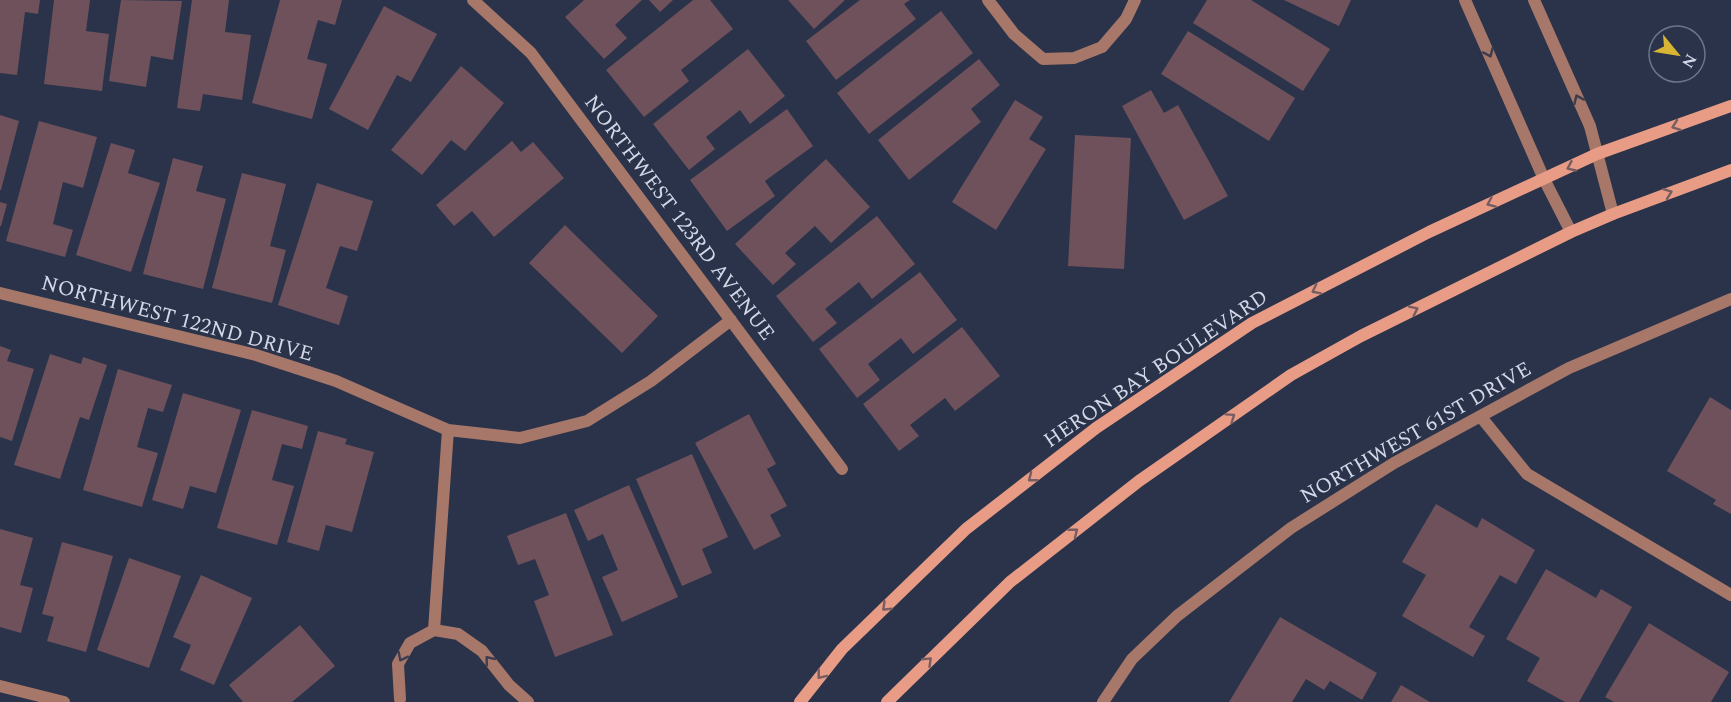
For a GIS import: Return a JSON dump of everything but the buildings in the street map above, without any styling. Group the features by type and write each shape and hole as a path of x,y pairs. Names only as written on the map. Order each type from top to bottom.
{"street":[{"name":"NORTHWEST 123RD AVENUE","path":"473,0 531,53 842,469"},
{"path":"988,0 1014,34 1043,59 1074,58 1102,47 1126,19 1135,0"},
{"path":"1465,0 1544,179 1571,232"},
{"path":"1534,0 1590,126 1613,214"},
{"name":"HERON BAY BOULEVARD","path":"800,702 842,649 966,529 1096,428 1252,323 1429,232 1598,154 1731,106"},
{"path":"887,702 1010,582 1139,481 1291,375 1361,336 1571,232 1731,170"},
{"name":"NORTHWEST 122ND DRIVE","path":"0,293 256,354 336,381 448,429 520,438 587,422 651,381 730,320"},
{"name":"NORTHWEST 61ST DRIVE","path":"1103,702 1132,659 1176,616 1291,528 1394,463 1569,368 1731,299"},
{"path":"1481,417 1527,474 1731,595"},
{"path":"434,630 448,429"},
{"path":"400,701 398,664 410,643 434,630 458,634 482,651 509,686 528,702"},
{"path":"0,686 64,702"}]}
